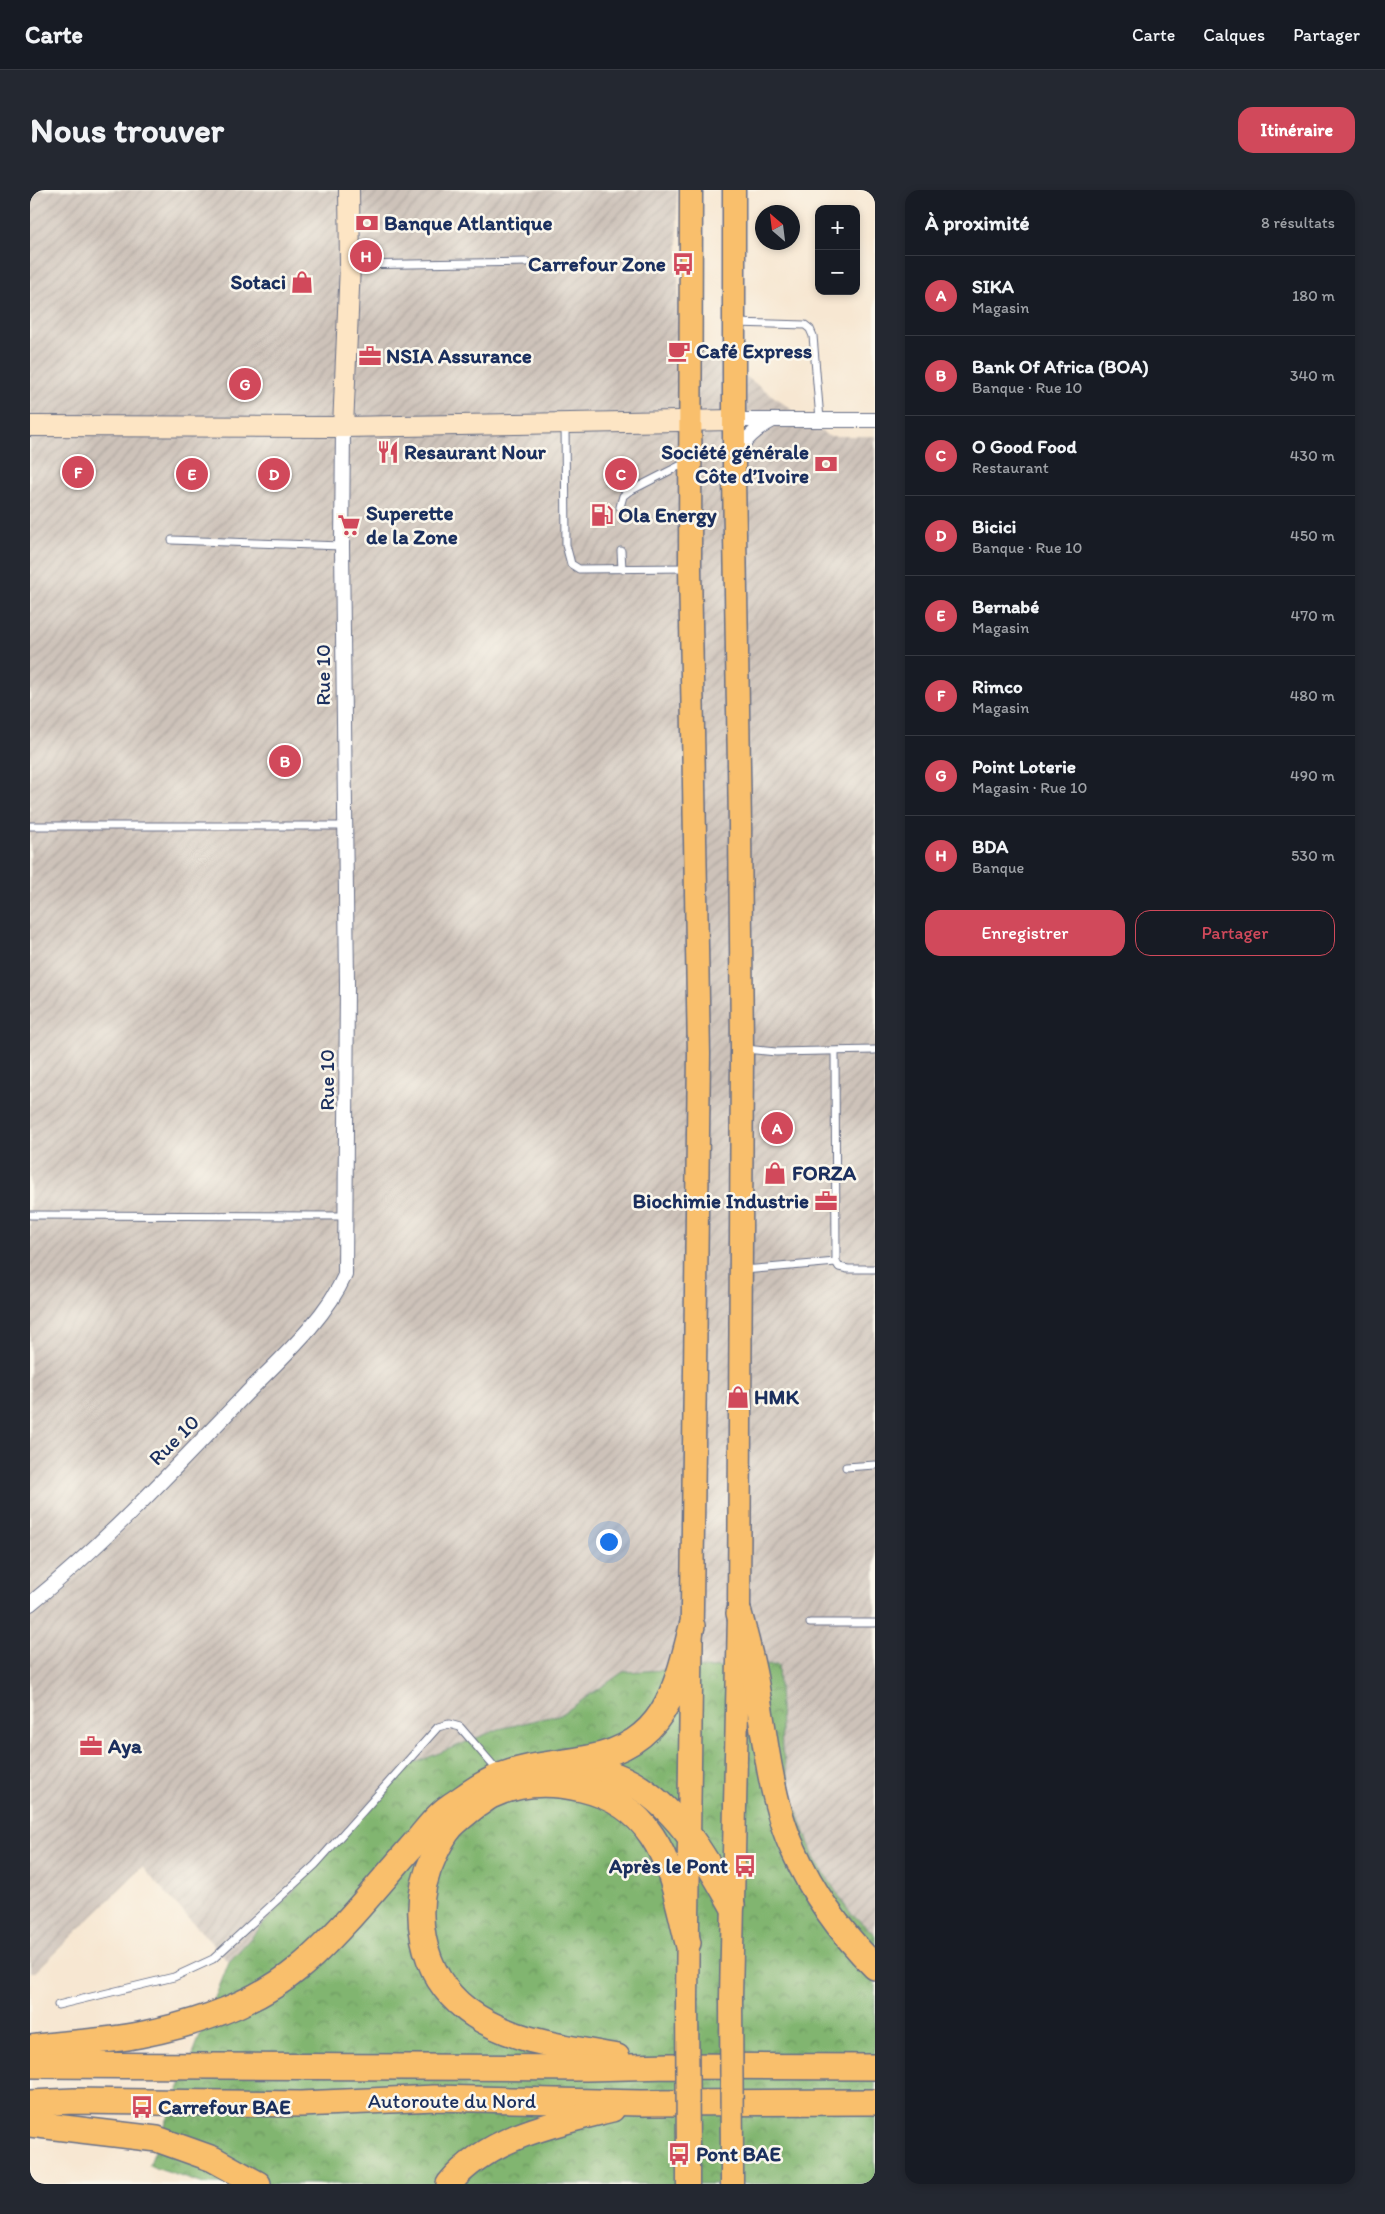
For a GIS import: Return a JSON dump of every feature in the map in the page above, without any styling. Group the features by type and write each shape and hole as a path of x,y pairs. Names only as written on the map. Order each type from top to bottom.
{"highway":[{"path":"739,1613 757,1689 774,1786 792,1848 828,1914 852,1944 875,1966"},
{"path":"30,2048 138,2035 186,2023 235,2007 272,1987 300,1967 344,1924 443,1811 502,1775 538,1764 560,1763 606,1754 638,1738 654,1725 667,1706 684,1660 692,1626"},
{"path":"560,1763 604,1771 624,1779 647,1792 666,1809 691,1838 710,1865 732,1905"},
{"path":"672,2066 617,2058 528,2038 491,2024 468,2011 452,1997 436,1976 429,1960 422,1936 420,1915 426,1873 450,1828 493,1795 516,1788 548,1783 596,1792 632,1812 653,1837 663,1855 670,1875 688,1944"},
{"name":"Autoroute du Nord","path":"30,2065 586,2068 672,2066 875,2067"},
{"name":"Autoroute du Nord","path":"30,2102 301,2104 435,2098 640,2103 875,2102"},
{"path":"449,2184 476,2158 493,2148 531,2132 640,2103"},
{"path":"30,2124 157,2139 213,2159 258,2184"}],"main road":[{"path":"688,2184 687,1999 691,1838 699,1054 690,568 690,190"},
{"path":"732,2184 731,1998 739,1613 742,1049 734,460 734,190"}],"street":[{"path":"343,427 350,265 349,190"},
{"path":"734,460 748,437 773,419"},
{"path":"30,426 343,427 690,420 875,420"},
{"name":"Rue 10","path":"30,1604 78,1565 293,1346 336,1294 345,1275 347,1216 347,983 344,826 343,427"}],"lane":[{"path":"350,265 527,262"},
{"path":"734,323 805,325 810,329 813,336 820,420"},
{"path":"565,422 567,555 571,564 579,569 690,568"},
{"path":"620,508 623,496 628,492 690,461"},
{"path":"172,540 342,546"},
{"path":"621,551 622,569"},
{"path":"30,826 344,826"},
{"path":"742,1049 776,1052 875,1050"},
{"path":"835,1052 836,1262 839,1267 848,1269 875,1269"},
{"path":"30,1215 347,1216"},
{"path":"741,1271 836,1262"},
{"path":"846,1466 875,1465"},
{"path":"810,1623 875,1623"},
{"path":"58,2005 174,1977 212,1959 315,1865 438,1727 449,1724 460,1727 502,1775"}],"shaded area":[{"path":"30,190 677,190 679,328 828,436 875,436 875,1935 848,1910 814,1858 794,1802 782,1750 778,1665 623,1672 562,1714 499,1729 407,1766 229,1962 142,1867 35,1972 30,1972"}],"green space":[{"path":"778,1665 782,1750 794,1802 814,1858 848,1910 875,1935 875,2184 204,2184 149,2166 229,1962 407,1766 499,1729 562,1714 623,1672"}],"place":[{"name":"Banque Atlantique","path":"367,223"},
{"name":"BDA","path":"366,256"},
{"name":"Carrefour Zone","path":"683,264"},
{"name":"Sotaci","path":"302,282"},
{"name":"Café Express","path":"679,351"},
{"name":"NSIA Assurance","path":"370,356"},
{"name":"Point Loterie","path":"245,384"},
{"name":"Resaurant Nour","path":"388,452"},
{"name":"Société générale Côte d’Ivoire","path":"826,464"},
{"name":"Rimco","path":"78,472"},
{"name":"Bernabé","path":"192,474"},
{"name":"Bicici","path":"274,474"},
{"name":"O Good Food","path":"621,474"},
{"name":"Ola Energy","path":"602,515"},
{"name":"Superette de la Zone","path":"349,525"},
{"name":"Bank Of Africa (BOA)","path":"285,761"},
{"name":"SIKA","path":"777,1128"},
{"name":"FORZA","path":"775,1173"},
{"name":"Biochimie Industrie","path":"826,1201"},
{"name":"HMK","path":"738,1397"},
{"name":"Aya","path":"91,1746"},
{"name":"Après le Pont","path":"745,1866"},
{"name":"Carrefour BAE","path":"142,2107"},
{"name":"Pont BAE","path":"679,2154"}]}
